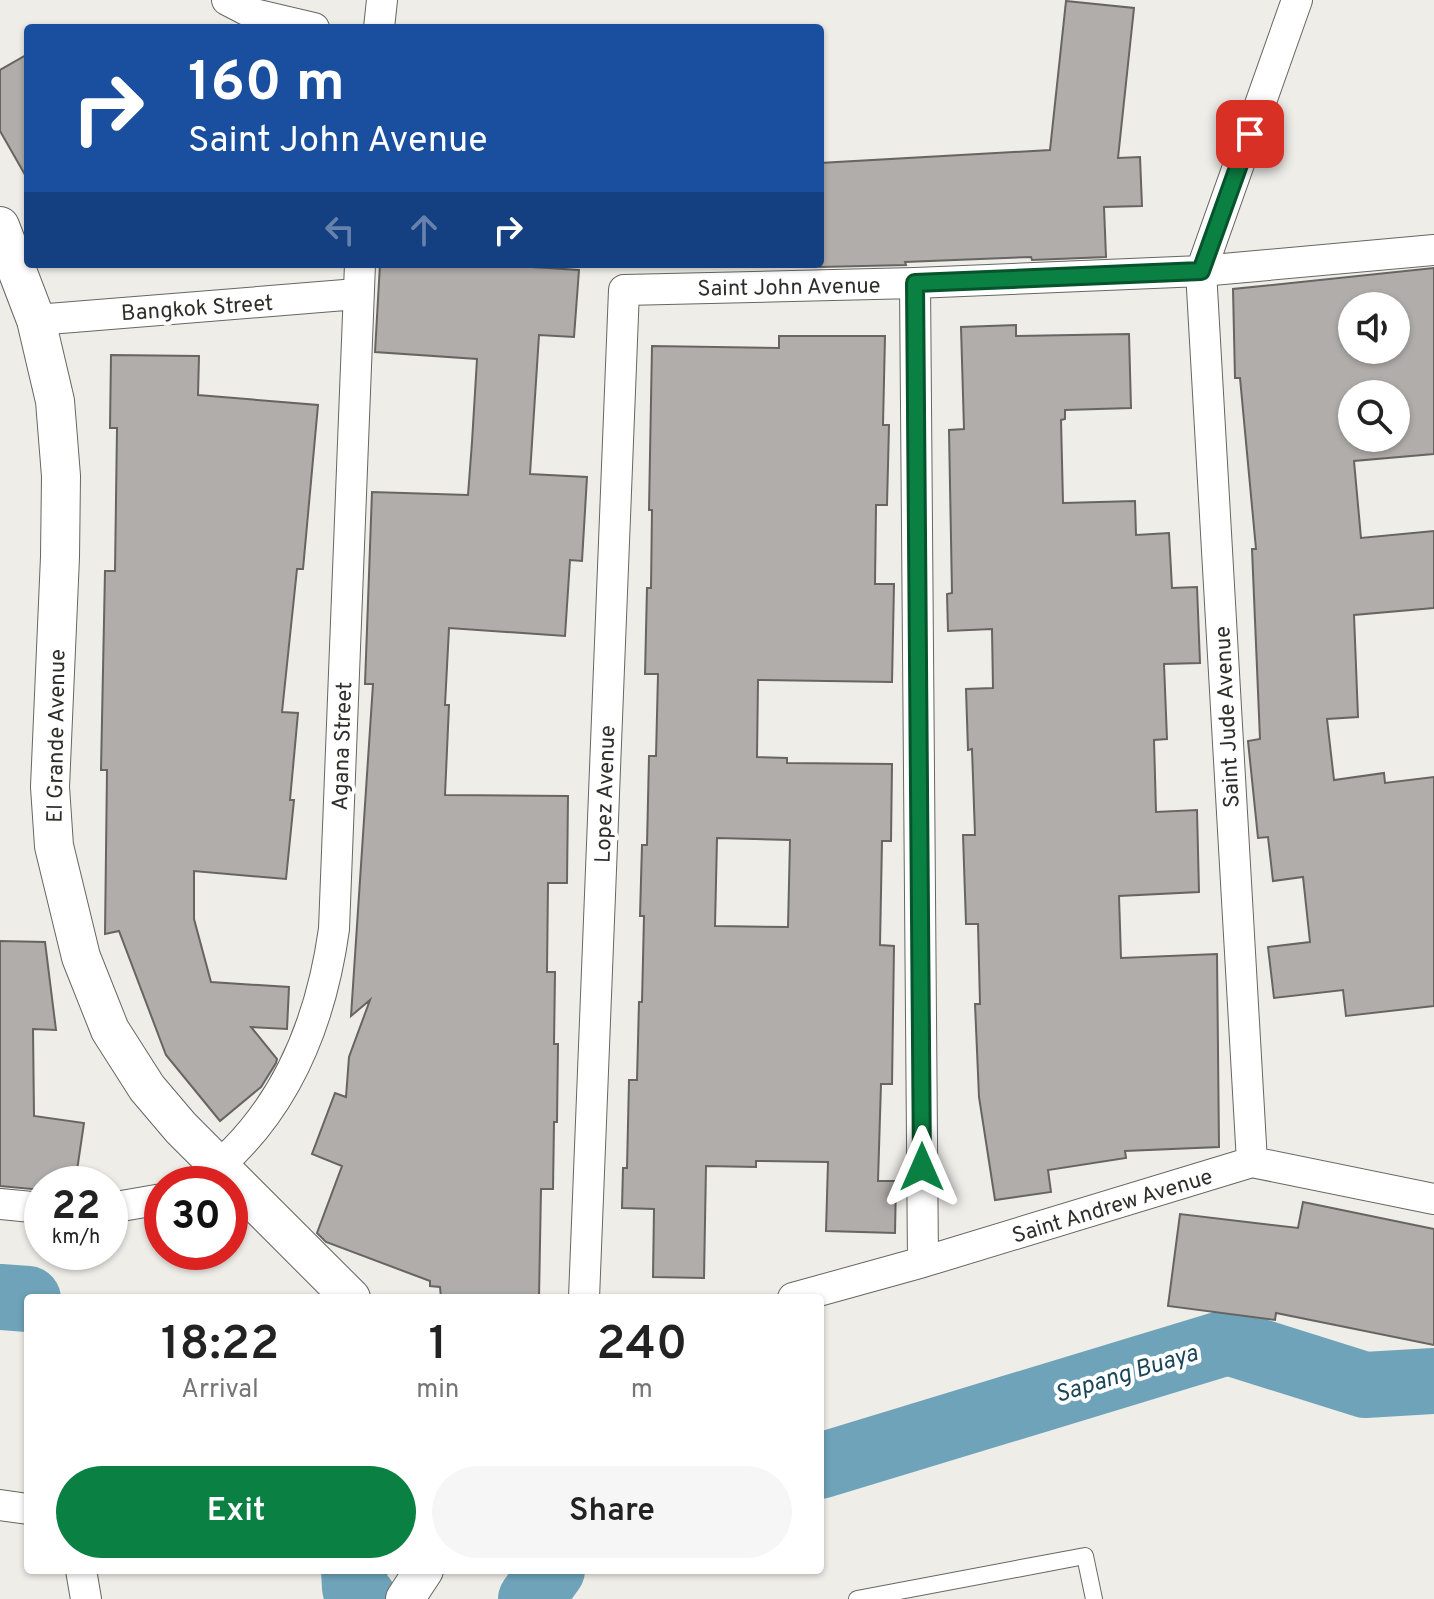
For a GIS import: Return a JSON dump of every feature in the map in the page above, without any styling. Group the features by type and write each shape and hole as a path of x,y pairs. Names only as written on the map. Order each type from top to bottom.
{"street":[{"path":"227,0 254,14 297,24"},
{"path":"379,24 382,0"},
{"path":"1201,271 1297,0"},
{"name":"El Grande Avenue","path":"0,226 36,320 55,401 61,476 50,787 54,846 81,957 110,1030 147,1088 181,1128 203,1166"},
{"name":"Saint John Avenue","path":"624,290 915,283 1201,271 1434,250"},
{"name":"Agana Street","path":"217,1166 265,1115 286,1085 308,1036 328,976 334,929 360,268"},
{"name":"Saint Jude Avenue","path":"1201,271 1252,1162"},
{"path":"915,283 923,1262"},
{"name":"Lopez Avenue","path":"584,1294 624,290"},
{"name":"Bangkok Street","path":"36,320 357,294"},
{"name":"Saint Andrew Avenue","path":"807,1294 1252,1162 1434,1199"},
{"path":"0,1204 24,1206"},
{"name":"El Grande Avenue","path":"248,1209 346,1294"},
{"path":"0,1505 24,1508"},
{"path":"405,1599 421,1574"}],"lane":[{"path":"857,1599 1085,1556 1094,1599"}],"building":[{"path":"1066,1 1134,8 1118,158 1140,157 1142,206 1104,207 1106,257 1032,260 1031,257 824,267 824,163 1050,150"},
{"path":"24,56 24,173 0,131 0,70"},
{"path":"380,268 579,270 574,337 539,335 530,474 587,477 582,561 570,560 565,636 449,628 445,705 449,705 445,795 568,796 567,883 548,883 547,972 555,972 557,1122 554,1122 553,1189 541,1189 539,1294 441,1294 440,1287 430,1286 430,1281 326,1242 317,1233 342,1166 312,1154 335,1093 346,1097 349,1057 370,1000 351,1016 373,684 365,684 372,492 468,495 472,442 477,359 375,352"},
{"path":"1434,268 1434,454 1354,461 1361,538 1434,531 1434,608 1354,615 1358,717 1327,719 1334,780 1384,773 1385,783 1434,777 1434,1006 1346,1016 1343,990 1274,998 1268,947 1310,942 1303,877 1273,881 1268,837 1258,838 1248,741 1260,739 1252,549 1256,549 1240,378 1235,378 1233,289"},
{"path":"1016,325 1016,336 1129,334 1131,408 1065,410 1065,419 1061,420 1063,503 1135,501 1136,535 1169,533 1172,588 1197,587 1200,663 1164,664 1167,739 1154,740 1156,812 1197,810 1199,892 1119,896 1121,958 1217,954 1219,1147 1125,1151 1126,1158 1048,1170 1051,1192 995,1200 979,1097 975,1004 980,1004 978,924 966,924 963,835 975,835 966,689 993,688 992,629 948,631 947,594 952,593 949,430 964,429 961,327"},
{"path":"779,336 885,336 883,425 889,425 887,505 876,505 875,584 894,584 892,682 758,680 757,757 787,758 787,763 892,764 891,841 882,841 880,945 894,946 892,1084 881,1084 878,1181 896,1181 895,1233 826,1231 828,1162 756,1161 756,1167 706,1166 704,1278 653,1277 654,1209 622,1208 623,1168 627,1168 629,1080 637,1080 639,1002 642,1002 642,845 647,845 649,756 656,756 658,674 645,674 647,588 651,588 652,346 779,348","holes":["717,838 790,840 788,927 715,926"]},
{"path":"111,355 199,356 198,395 318,405 303,569 297,569 282,712 298,713 286,879 194,871 194,919 211,982 289,987 287,1029 251,1027 277,1059 276,1063 261,1087 220,1121 166,1055 119,931 105,934 107,770 101,770 105,571 115,571 117,428 110,428"},
{"path":"0,941 45,942 56,1030 33,1029 34,1116 84,1123 78,1166 24,1166 24,1188 0,1186"},
{"path":"1303,1202 1434,1229 1434,1345 1276,1313 1275,1320 1168,1306 1180,1214 1298,1228"}],"waterway":[{"name":"Sapang Buaya","path":"0,1297 24,1299"},
{"name":"Sapang Buaya","path":"824,1465 1228,1342 1365,1385 1434,1381"},
{"name":"Sapang Buaya","path":"354,1574 355,1588 364,1599"},
{"name":"Sapang Buaya","path":"531,1599 549,1574"}],"route":[{"path":"922,1167 915,283 1201,271 1250,134"}]}
